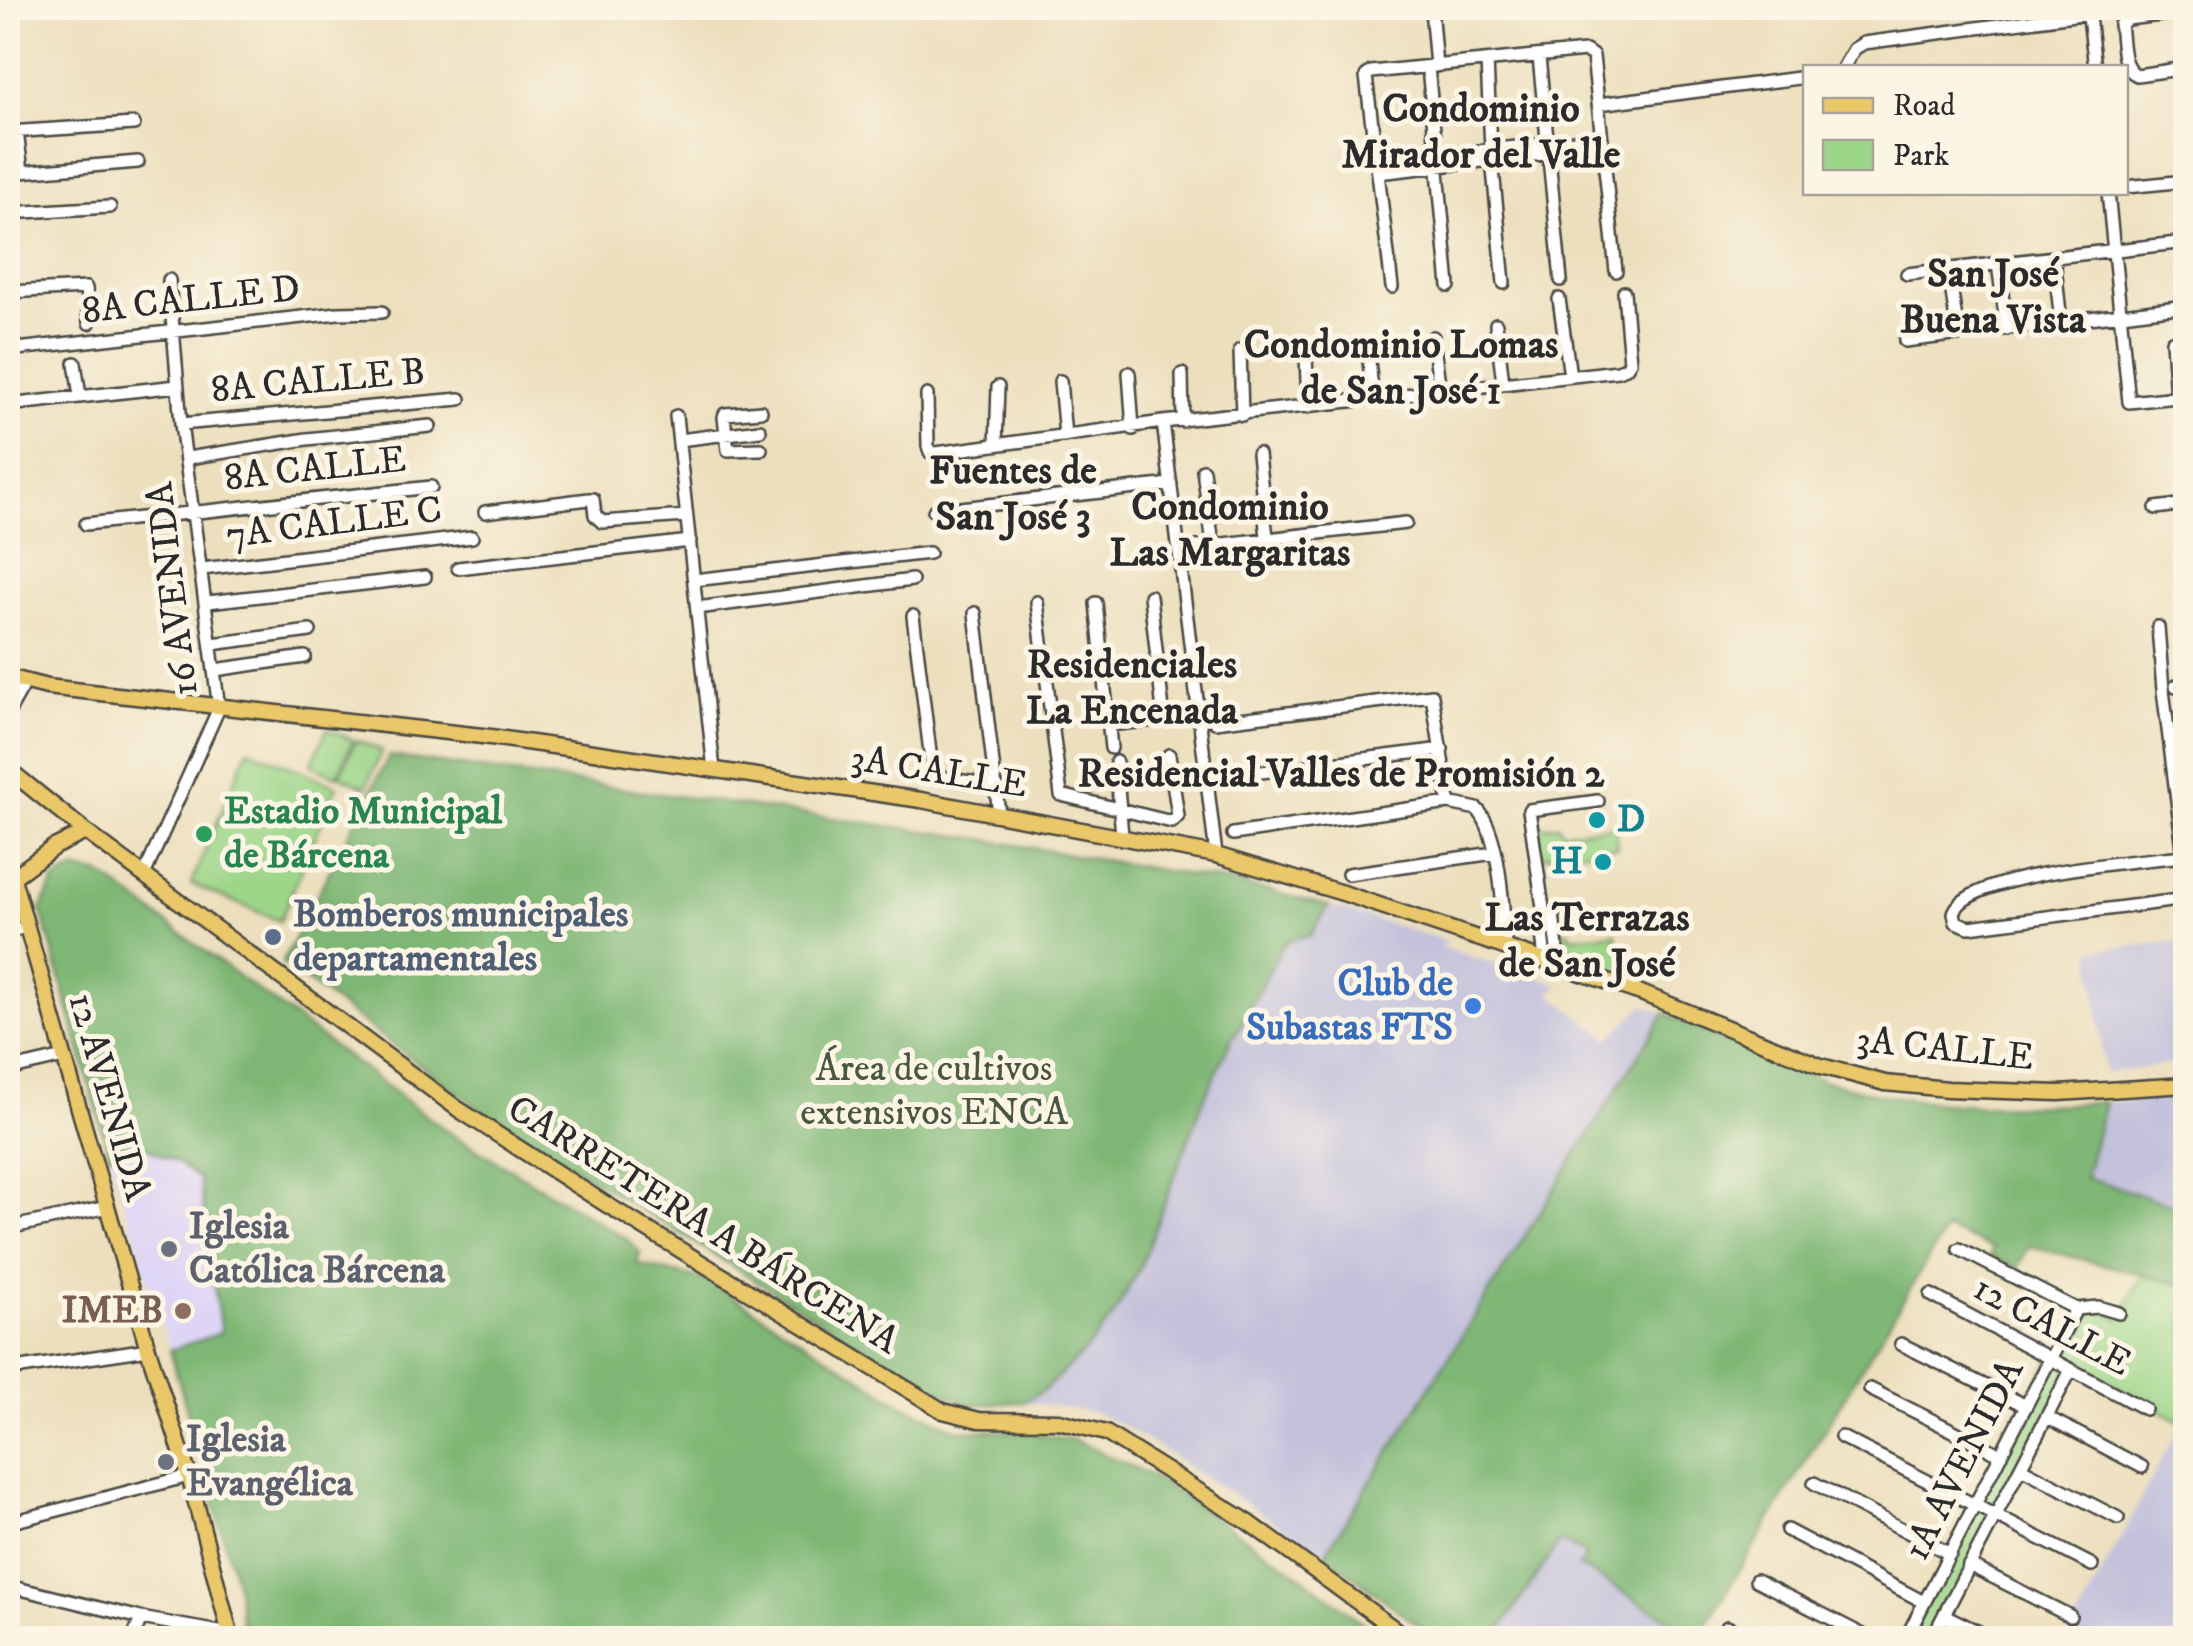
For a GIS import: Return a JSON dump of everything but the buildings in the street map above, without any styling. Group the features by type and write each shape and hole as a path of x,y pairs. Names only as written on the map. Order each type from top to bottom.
{"main road":[{"name":"3A CALLE","path":"8,677 25,683 219,708 471,734 999,814 1216,855 1644,994 1805,1060 1868,1080 2009,1092 2118,1091 2186,1085"},
{"name":"CARRETERA A BÁRCENA","path":"8,769 86,832 458,1110 913,1394 943,1411 967,1418 1059,1421 1106,1434 1248,1522 1407,1638"},
{"path":"12,878 54,846 86,832"},
{"name":"12 AVENIDA","path":"8,861 148,1348 189,1476 231,1636"}],"street":[{"path":"1430,8 1436,161 1448,286"},
{"path":"1845,65 1854,49 1864,43 2088,10 2095,65"},
{"path":"2126,65 2120,26 2127,18 2186,12"},
{"path":"1392,287 1366,82 1371,72 1586,51 1593,56 1616,271"},
{"path":"1539,56 1561,280"},
{"path":"1487,61 1491,154 1504,284"},
{"path":"2128,68 2137,75 2186,68"},
{"path":"1599,104 1803,77"},
{"path":"22,172 12,132 134,124"},
{"path":"1377,168 1603,142"},
{"path":"8,173 138,162"},
{"path":"2128,187 2186,180"},
{"path":"2108,195 2129,402 2180,397 2172,342"},
{"path":"8,213 110,207"},
{"path":"1906,274 2186,242"},
{"path":"2054,258 2061,322"},
{"path":"1998,264 2007,329"},
{"path":"1949,271 1958,335"},
{"name":"16 AVENIDA","path":"144,875 219,708 177,386 169,280"},
{"path":"8,292 86,288 90,324"},
{"path":"928,395 930,452 1618,371 1630,362 1624,292"},
{"path":"1560,299 1570,376"},
{"path":"1904,341 2186,306"},
{"name":"8A CALLE D","path":"8,350 338,313 382,312"},
{"path":"1496,324 1503,384"},
{"path":"1432,337 1440,392"},
{"path":"1240,350 1242,416"},
{"path":"1368,351 1373,399"},
{"path":"1306,356 1308,407"},
{"path":"75,363 80,396"},
{"path":"1129,373 1133,429"},
{"path":"1182,374 1183,421"},
{"path":"1060,381 1064,436"},
{"path":"8,406 177,386"},
{"path":"996,445 998,387"},
{"name":"8A CALLE B","path":"182,424 460,399"},
{"path":"761,411 725,414 725,434 728,450 762,449"},
{"path":"676,416 714,770"},
{"path":"1163,422 1216,855"},
{"path":"188,458 307,439 430,426"},
{"path":"679,440 760,430"},
{"path":"1258,454 1268,538"},
{"path":"1203,470 1212,544"},
{"path":"934,511 1170,484"},
{"name":"8A CALLE","path":"86,524 431,487"},
{"path":"486,512 589,499 602,522 686,516"},
{"path":"2156,508 2186,504"},
{"path":"1180,548 1406,523"},
{"name":"7A CALLE C","path":"202,569 472,537"},
{"path":"458,568 690,541"},
{"path":"694,580 929,553"},
{"path":"208,602 425,577"},
{"path":"697,608 912,580"},
{"path":"1150,596 1164,719"},
{"path":"1037,602 1061,795 1172,822 1178,816 1169,755"},
{"path":"1096,603 1111,748"},
{"path":"975,613 999,814"},
{"path":"914,616 932,768 943,778 997,786"},
{"path":"2158,627 2186,872"},
{"path":"212,644 310,631"},
{"path":"214,670 304,657"},
{"path":"8,714 25,683"},
{"path":"1216,722 1427,695 1435,699 1449,803"},
{"path":"1109,725 1200,716"},
{"path":"1222,778 1442,748"},
{"path":"1116,762 1122,836"},
{"path":"1552,963 1529,810 1598,801"},
{"path":"1233,834 1463,804 1484,817 1494,852 1501,900 1499,945"},
{"path":"1348,874 1494,852"},
{"path":"2184,856 2008,880 1961,900 1954,913 1956,922 1970,927 2186,899"},
{"path":"8,932 26,928"},
{"path":"8,1070 64,1056"},
{"path":"8,1228 108,1207"},
{"path":"1959,1249 2076,1309 2098,1307 2119,1313"},
{"name":"12 CALLE","path":"1932,1295 2145,1409"},
{"name":"1A AVENIDA","path":"1906,1638 2076,1309"},
{"path":"1901,1344 2026,1406"},
{"path":"8,1370 148,1348"},
{"name":"1A AVENIDA","path":"1932,1638 2072,1370"},
{"path":"1870,1389 2000,1456"},
{"path":"2047,1417 2142,1467"},
{"path":"1841,1437 2092,1565"},
{"path":"2020,1468 2118,1518"},
{"path":"8,1523 189,1476"},
{"path":"1814,1483 1950,1554"},
{"path":"1788,1530 1924,1602"},
{"path":"1969,1564 2070,1616"},
{"path":"1756,1580 1869,1638"},
{"path":"8,1586 231,1636"},
{"path":"1944,1614 1991,1638"},
{"path":"133,1638 141,1618"},
{"path":"1727,1627 1749,1638"}],"shaded area":[{"path":"1329,906 1448,941 1442,947 1559,984 1551,994 1609,1039 1644,1005 1665,1013 1325,1554 1131,1430 1094,1412 1024,1402 1044,1390 1086,1350 1114,1315 1140,1267 1206,1094 1234,1033 1281,948 1289,940 1311,935"},
{"path":"2183,941 2185,1063 2105,1073 2091,950"},
{"path":"2185,1096 2185,1209 2085,1178 2105,1102"},
{"path":"144,1146 199,1179 219,1308 221,1334 170,1350 109,1155"},
{"path":"2185,1416 2185,1638 2067,1638 2075,1624"},
{"path":"1560,1541 1586,1556 1580,1566 1698,1638 1495,1638"}],"green space":[{"path":"327,729 353,740 337,776 311,765"},
{"path":"356,740 382,751 366,787 340,776"},
{"path":"248,749 337,786 280,921 191,884"},
{"name":"Área de cultivos extensivos ENCA","path":"389,756 981,839 1240,884 1329,906 1311,935 1289,940 1281,948 1234,1034 1206,1094 1140,1267 1114,1315 1086,1350 1044,1390 1024,1402 970,1405 922,1384 481,1110 282,963"},
{"path":"1558,825 1563,832 1615,826 1617,847 1541,856 1538,827"},
{"path":"74,870 109,880 448,1132 627,1239 640,1253 637,1264 709,1281 903,1405 958,1430 1016,1431 1074,1440 1154,1477 1296,1572 1383,1638 243,1638 236,1582 170,1350 221,1333 199,1179 144,1146 109,1155 41,909 55,880"},
{"path":"1558,919 1562,932 1570,932 1571,937 1616,933 1617,947 1630,945 1637,983 1612,971 1611,962 1569,947 1567,955 1563,952"},
{"path":"1665,1013 1798,1071 1876,1094 1974,1105 2105,1102 2085,1177 2185,1209 2185,1285 2029,1246 2017,1269 1990,1256 1993,1248 1946,1229 1699,1637 1579,1566 1586,1555 1560,1541 1495,1638 1434,1638 1325,1554"},
{"path":"2142,1275 2185,1285 2186,1416 2182,1422 2061,1358 2082,1317 2090,1315 2095,1307 2119,1319"},
{"path":"2050,1358 2071,1370 1932,1638 1906,1638"}],"place":[{"name":"D","path":"1597,820"},
{"name":"Estadio Municipal de Bárcena","path":"204,834"},
{"name":"H","path":"1603,862"},
{"name":"Bomberos municipales departamentales","path":"273,937"},
{"name":"Club de Subastas FTS","path":"1473,1006"},
{"name":"Iglesia Católica Bárcena","path":"169,1249"},
{"name":"IMEB","path":"183,1311"},
{"name":"Iglesia Evangélica","path":"166,1462"}],"district":[{"name":"Condominio Mirador del Valle","path":"1481,133"},
{"name":"San José Buena Vista","path":"1993,298"},
{"name":"Condominio Lomas de San José 1","path":"1401,369"},
{"name":"Fuentes de San José 3","path":"1013,495"},
{"name":"Condominio Las Margaritas","path":"1230,531"},
{"name":"Residenciales La Encenada","path":"1132,689"},
{"name":"Residencial Valles de Promisión 2","path":"1341,775"},
{"name":"Las Terrazas de San José","path":"1587,942"}]}
